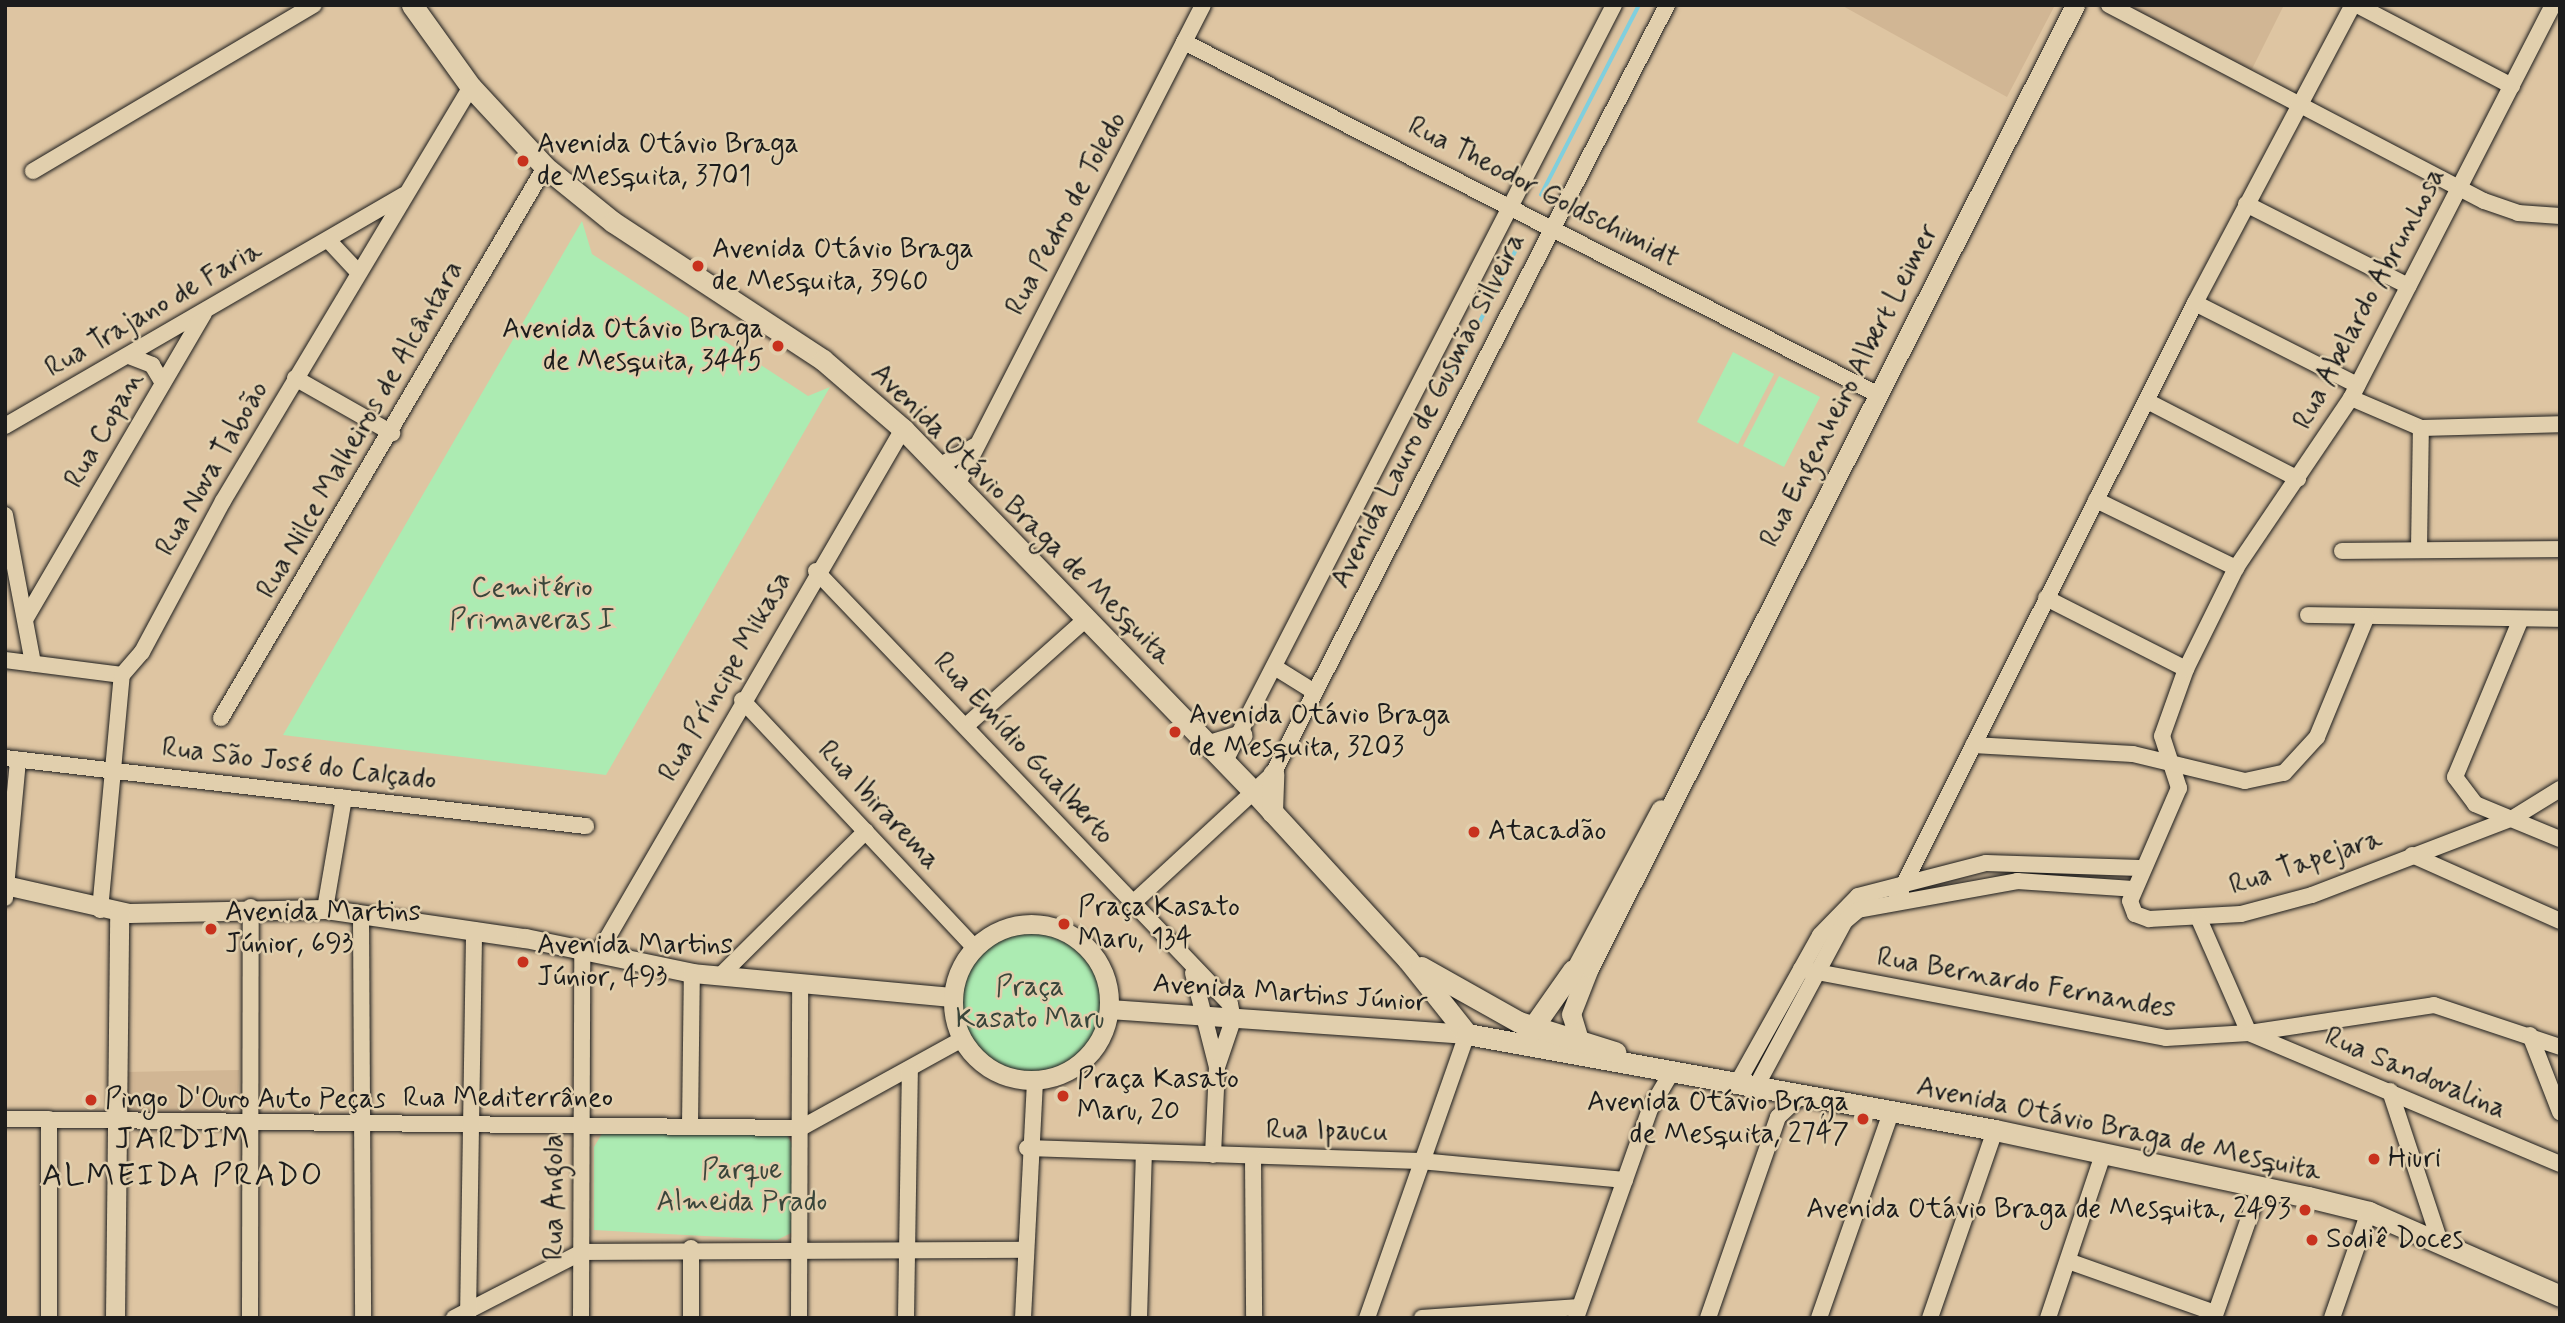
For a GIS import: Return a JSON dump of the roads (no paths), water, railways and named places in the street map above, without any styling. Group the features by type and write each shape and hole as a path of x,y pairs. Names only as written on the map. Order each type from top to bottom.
{"main road":[{"name":"Avenida Otávio Braga de Mesquita","path":"412,5 471,87 544,167 613,222 823,360 903,429 1256,794 1408,960 1467,1034 1570,1046 1662,1068 2104,1152 2369,1212 2560,1296"},
{"path":"1209,745 1241,736"},
{"path":"1272,812 1273,774"},
{"name":"Avenida Otávio Braga de Mesquita","path":"1408,960 1531,1031"},
{"path":"1531,1031 1573,970"},
{"path":"1467,1034 1531,1031 1570,1046"}],"street":[{"path":"33,171 314,5"},
{"name":"Rua Pedro de Toledo","path":"957,485 1203,5"},
{"name":"Avenida Lauro de Gusmão Silveira","path":"1225,761 1276,668 1614,5"},
{"name":"Avenida Lauro de Gusmão Silveira","path":"1133,903 1256,794 1273,774 1313,691 1555,227 1667,5"},
{"name":"Rua Engenheiro Albert Leimer","path":"1570,1046 1576,996 1674,792 2075,5"},
{"path":"2109,5 2459,188 2518,213 2560,216"},
{"path":"1896,900 1900,882 1973,745 2195,303 2298,104 2355,5 2512,86"},
{"name":"Rua Abelardo Abrunhosa","path":"2133,889 2140,868 2175,804 2179,788 2162,728 2186,669 2236,568 2354,392 2553,5"},
{"name":"Rua Theodor Goldschimidt","path":"1184,42 1555,227 1877,394"},
{"name":"Rua Nova Taboão","path":"122,675 142,652 357,271 471,87"},
{"name":"Rua Nilce Malheiros de Alcântara","path":"222,718 392,433 544,167"},
{"name":"Rua Trajano de Faria","path":"5,426 406,193"},
{"path":"2246,204 2408,286"},
{"path":"328,240 357,271"},
{"path":"2195,303 2421,428 2560,424"},
{"name":"Rua Copan","path":"26,618 205,311"},
{"path":"129,356 152,365 163,383"},
{"path":"295,378 392,433"},
{"path":"2147,401 2298,479"},
{"path":"2419,549 2421,428"},
{"name":"Rua Príncipe Mikasa","path":"590,952 903,429"},
{"path":"939,466 975,446"},
{"path":"2096,500 2236,568"},
{"path":"5,515 33,663"},
{"path":"2342,551 2560,549"},
{"name":"Rua Emídio Gualberto","path":"816,571 967,725 1189,965 1230,1004 1233,1020 1217,1067"},
{"path":"19,583 51,575"},
{"path":"2046,598 2186,669"},
{"path":"2308,615 2520,621 2560,619"},
{"path":"967,725 1086,618"},
{"path":"1973,745 2171,760 2245,781 2296,765 2326,719 2365,618"},
{"path":"2520,621 2457,764 2465,796 2560,839"},
{"path":"5,660 122,675 112,768 110,911 117,1120 115,1318"},
{"path":"1276,668 1313,691"},
{"name":"Rua Ibirarema","path":"742,700 975,948"},
{"path":"12,759 7,890 110,911 251,907 326,909 474,930 719,977 953,997"},
{"name":"Rua São José do Calçado","path":"12,759 112,768 586,826"},
{"name":"Rua Tapejara","path":"2133,889 2135,914 2199,919 2312,895 2513,818 2560,789"},
{"name":"Rua Engenheiro Albert Leimer","path":"1570,1046 1562,1002 1573,970 1647,827 1674,792"},
{"path":"326,909 344,798"},
{"path":"719,977 866,831"},
{"path":"2412,855 2560,921"},
{"path":"1778,1117 1754,1085 1845,904 1900,882 2017,861 2140,868"},
{"path":"1809,971 1851,915 1896,900 2017,881 2133,889"},
{"path":"250,1318 253,1121 251,907"},
{"path":"361,914 363,1318"},
{"path":"2199,919 2249,1033"},
{"path":"1015,926 1057,928 1093,954 1109,1009 1091,1052 1064,1073 1035,1081 998,1074 962,1039 953,997 975,948 1015,926"},
{"path":"474,930 464,1315 582,1252 691,1248 1023,1250"},
{"name":"Rua Angola","path":"581,1318 581,1126 590,952"},
{"name":"Rua Emídio Gualberto","path":"1189,965 1208,1019 1217,1067 1213,1155"},
{"name":"Rua Bernardo Fernandes","path":"1809,971 2166,1038 2249,1033 2434,1005 2560,1047"},
{"path":"690,1126 692,973"},
{"path":"799,1318 800,985"},
{"name":"Avenida Martins Júnior","path":"1109,1009 1208,1019 1467,1034"},
{"name":"Rua Sandovalina","path":"2249,1033 2560,1164"},
{"path":"1367,1318 1420,1161 1467,1034"},
{"path":"2530,1035 2560,1112"},
{"path":"801,1128 910,1071 962,1039"},
{"path":"1422,1318 1577,1313 1650,1109 1662,1068"},
{"path":"906,1318 905,1250 910,1071"},
{"path":"1023,1318 1027,1148 1035,1081"},
{"path":"2390,1091 2440,1242"},
{"path":"1708,1318 1778,1117 1802,1095"},
{"path":"1819,1318 1891,1112"},
{"name":"Rua Mediterrâneo","path":"5,1119 801,1128"},
{"path":"49,1119 49,1318"},
{"path":"1930,1318 1995,1130"},
{"name":"Rua Ipaucu","path":"1027,1148 1420,1161 1625,1180"},
{"path":"1139,1318 1144,1152"},
{"path":"2048,1318 2104,1152"},
{"path":"1253,1157 1254,1318"},
{"path":"2068,1261 2214,1315 2260,1187"},
{"path":"2334,1317 2369,1212"},
{"path":"691,1248 691,1318"}],"waterway":[{"path":"1541,195 1639,5"},
{"path":"1448,385 1519,244"}],"place":[{"name":"Avenida Otávio Braga de Mesquita, 3701","path":"523,161"},
{"name":"Avenida Otávio Braga de Mesquita, 3960","path":"698,266"},
{"name":"Avenida Otávio Braga de Mesquita, 3445","path":"778,346"},
{"name":"Avenida Otávio Braga de Mesquita, 3203","path":"1175,732"},
{"name":"Atacadão","path":"1474,832"},
{"name":"Praça Kasato Maru, 134","path":"1064,924"},
{"name":"Avenida Martins Júnior, 693","path":"211,929"},
{"name":"Avenida Martins Júnior, 493","path":"523,962"},
{"name":"Praça Kasato Maru, 20","path":"1063,1096"},
{"name":"Pingo D'Ouro Auto Peças","path":"91,1100"},
{"name":"Avenida Otávio Braga de Mesquita, 2747","path":"1863,1119"},
{"name":"Hiuri","path":"2374,1159"},
{"name":"Avenida Otávio Braga de Mesquita, 2493","path":"2305,1210"},
{"name":"Sodiê Doces","path":"2312,1240"}],"district":[{"name":"JARDIM ALMEIDA PRADO","path":"183,1158"}],"park label":[{"name":"Cemitério Primaveras I","path":"532,605"},
{"name":"Praça Kasato Maru","path":"1030,1004"},
{"name":"Parque Almeida Prado","path":"742,1187"}]}
